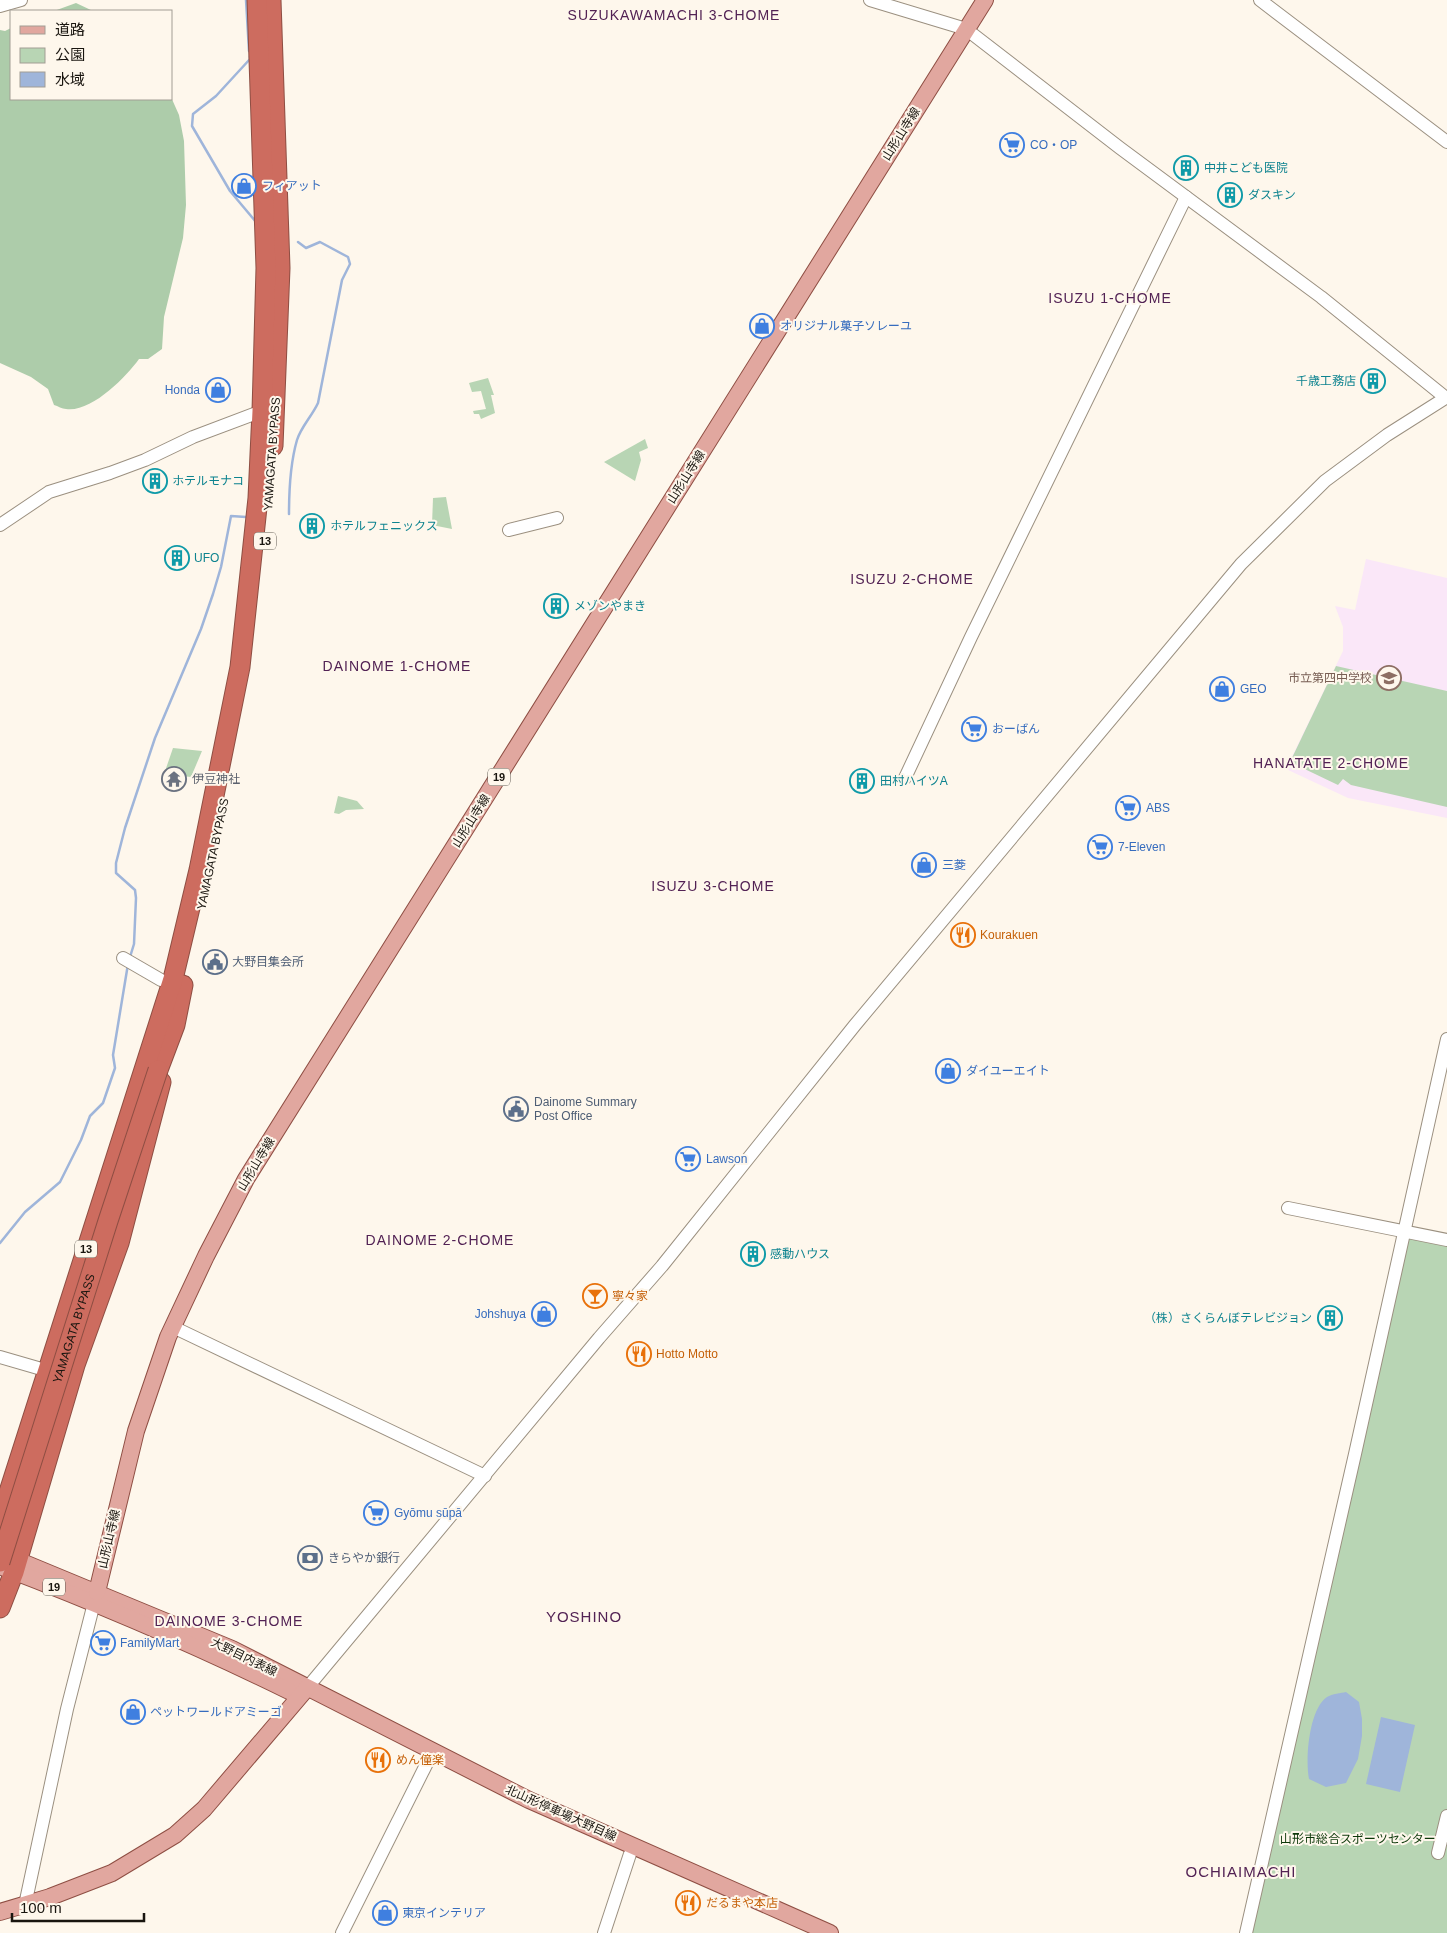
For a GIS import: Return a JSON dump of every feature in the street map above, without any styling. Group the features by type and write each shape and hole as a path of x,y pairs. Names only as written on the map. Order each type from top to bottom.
{"highway":[{"name":"YAMAGATA BYPASS","path":"0,1520 167,980 212,808 240,667 258,498 266,268 258,0"},
{"name":"YAMAGATA BYPASS","path":"8,1565 108,1221 158,1070 175,1025 225,799 249,665 269,505 276,409 280,268 271,0"},
{"path":"0,1480 167,980"},
{"path":"0,1608 8,1565 75,1365 119,1243 153,1120 175,1025"}],"main road":[{"name":"山形山寺線","path":"96,1597 136,1431 168,1337 206,1256 246,1179 985,0"},
{"name":"19","path":"0,1552 8,1565 96,1597"},
{"name":"大野目内表線","path":"96,1597 232,1649 304,1692"},
{"name":"北山形停車場大野目線","path":"304,1692 428,1761 804,1933"},
{"name":"北山形停車場大野目線","path":"304,1692 528,1800 830,1933"},
{"path":"0,1912 50,1897 112,1873 175,1835 204,1809 304,1692"}],"street":[{"path":"0,6 21,0"},
{"path":"304,1692 599,1338 662,1266 855,1025 1241,564 1325,481 1387,435 1446,397 1321,297 1186,198 966,29 870,0"},
{"path":"1260,0 1447,142"},
{"path":"905,778 971,637 1186,198"},
{"path":"0,525 49,492 110,473 144,460 193,437 262,411"},
{"path":"509,530 557,518"},
{"path":"128,961 167,980"},
{"path":"1246,1933 1447,1038"},
{"path":"1288,1208 1447,1240"},
{"path":"173,1326 485,1476"},
{"path":"0,1357 38,1368"},
{"path":"24,1905 66,1709 96,1597"},
{"path":"342,1933 428,1761"},
{"path":"1438,1852 1447,1816"},
{"path":"604,1933 630,1854"}],"shaded area":[{"name":"市立第四中学校","path":"1366,559 1447,578 1447,818 1348,798 1286,769 1343,651 1343,627 1335,606 1355,610"}],"green space":[{"path":"76,3 91,10 57,10"},
{"path":"10,28 10,100 172,99 179,115 184,141 186,205 183,238 164,317 162,349 148,359 139,359 117,384 97,400 76,409 64,409 54,405 48,389 31,377 0,363 0,30 5,31"},
{"path":"488,378 494,395 491,395 495,413 481,419 479,414 474,414 473,411 486,409 481,391 472,392 469,383"},
{"path":"645,439 648,448 639,452 641,460 635,481 604,462"},
{"path":"446,497 452,529 432,525 433,498"},
{"path":"1336,666 1447,691 1447,807 1351,785 1343,779 1338,785 1290,762"},
{"path":"173,748 202,751 191,777 182,776 173,770 165,781 162,780"},
{"path":"338,796 357,801 364,809 346,810 339,814 334,813"},
{"name":"山形市総合スポーツセンター","path":"1403,1231 1447,1240 1447,1933 1246,1933"}],"water":[{"path":"1346,1692 1359,1702 1362,1736 1358,1759 1346,1783 1326,1787 1309,1779 1308,1747 1312,1723 1321,1703 1327,1697"},
{"path":"1381,1717 1415,1725 1400,1792 1366,1784"}],"waterway":[{"path":"246,0 249,51"},
{"path":"250,56 250,59 216,96 193,114 192,126 230,191 256,222"},
{"path":"289,514 290,477 297,440 318,403 342,280 350,264 348,257 320,242 306,248 298,242"},
{"path":"130,957 134,944 135,890 116,873 116,863 125,828 155,738 201,629 213,594 221,567 231,516 246,517"},
{"path":"0,1243 25,1212 60,1182 81,1140 90,1116 103,1103 115,1068 113,1055 128,964"}],"place":[{"name":"CO・OP","path":"1012,145"},
{"name":"中井こども医院","path":"1186,168"},
{"name":"フィアット","path":"244,186"},
{"name":"ダスキン","path":"1230,195"},
{"name":"オリジナル菓子ソレーユ","path":"762,326"},
{"name":"千歳工務店","path":"1373,381"},
{"name":"Honda","path":"218,390"},
{"name":"ホテルモナコ","path":"155,481"},
{"name":"ホテルフェニックス","path":"312,526"},
{"name":"UFO","path":"177,558"},
{"name":"メゾンやまき","path":"556,606"},
{"name":"市立第四中学校","path":"1389,678"},
{"name":"GEO","path":"1222,689"},
{"name":"おーばん","path":"974,729"},
{"name":"伊豆神社","path":"174,779"},
{"name":"田村ハイツA","path":"862,781"},
{"name":"ABS","path":"1128,808"},
{"name":"7-Eleven","path":"1100,847"},
{"name":"三菱","path":"924,865"},
{"name":"Kourakuen","path":"963,935"},
{"name":"大野目集会所","path":"215,962"},
{"name":"ダイユーエイト","path":"948,1071"},
{"name":"Dainome Summary Post Office","path":"516,1109"},
{"name":"Lawson","path":"688,1159"},
{"name":"感動ハウス","path":"753,1254"},
{"name":"寧々家","path":"595,1296"},
{"name":"Johshuya","path":"544,1314"},
{"name":"（株）さくらんぼテレビジョン","path":"1330,1318"},
{"name":"Hotto Motto","path":"639,1354"},
{"name":"Gyōmu sūpā","path":"376,1513"},
{"name":"きらやか銀行","path":"310,1558"},
{"name":"FamilyMart","path":"103,1643"},
{"name":"ペットワールドアミーゴ","path":"133,1712"},
{"name":"めん僮楽","path":"378,1760"},
{"name":"だるまや本店","path":"688,1903"},
{"name":"東京インテリア","path":"385,1913"}],"district":[{"name":"SUZUKAWAMACHI 3-CHOME","path":"674,15"},
{"name":"ISUZU 1-CHOME","path":"1110,298"},
{"name":"ISUZU 2-CHOME","path":"912,579"},
{"name":"DAINOME 1-CHOME","path":"397,666"},
{"name":"HANATATE 2-CHOME","path":"1331,763"},
{"name":"ISUZU 3-CHOME","path":"713,886"},
{"name":"DAINOME 2-CHOME","path":"440,1240"},
{"name":"YOSHINO","path":"584,1616"},
{"name":"DAINOME 3-CHOME","path":"229,1621"},
{"name":"OCHIAIMACHI","path":"1241,1871"}]}
